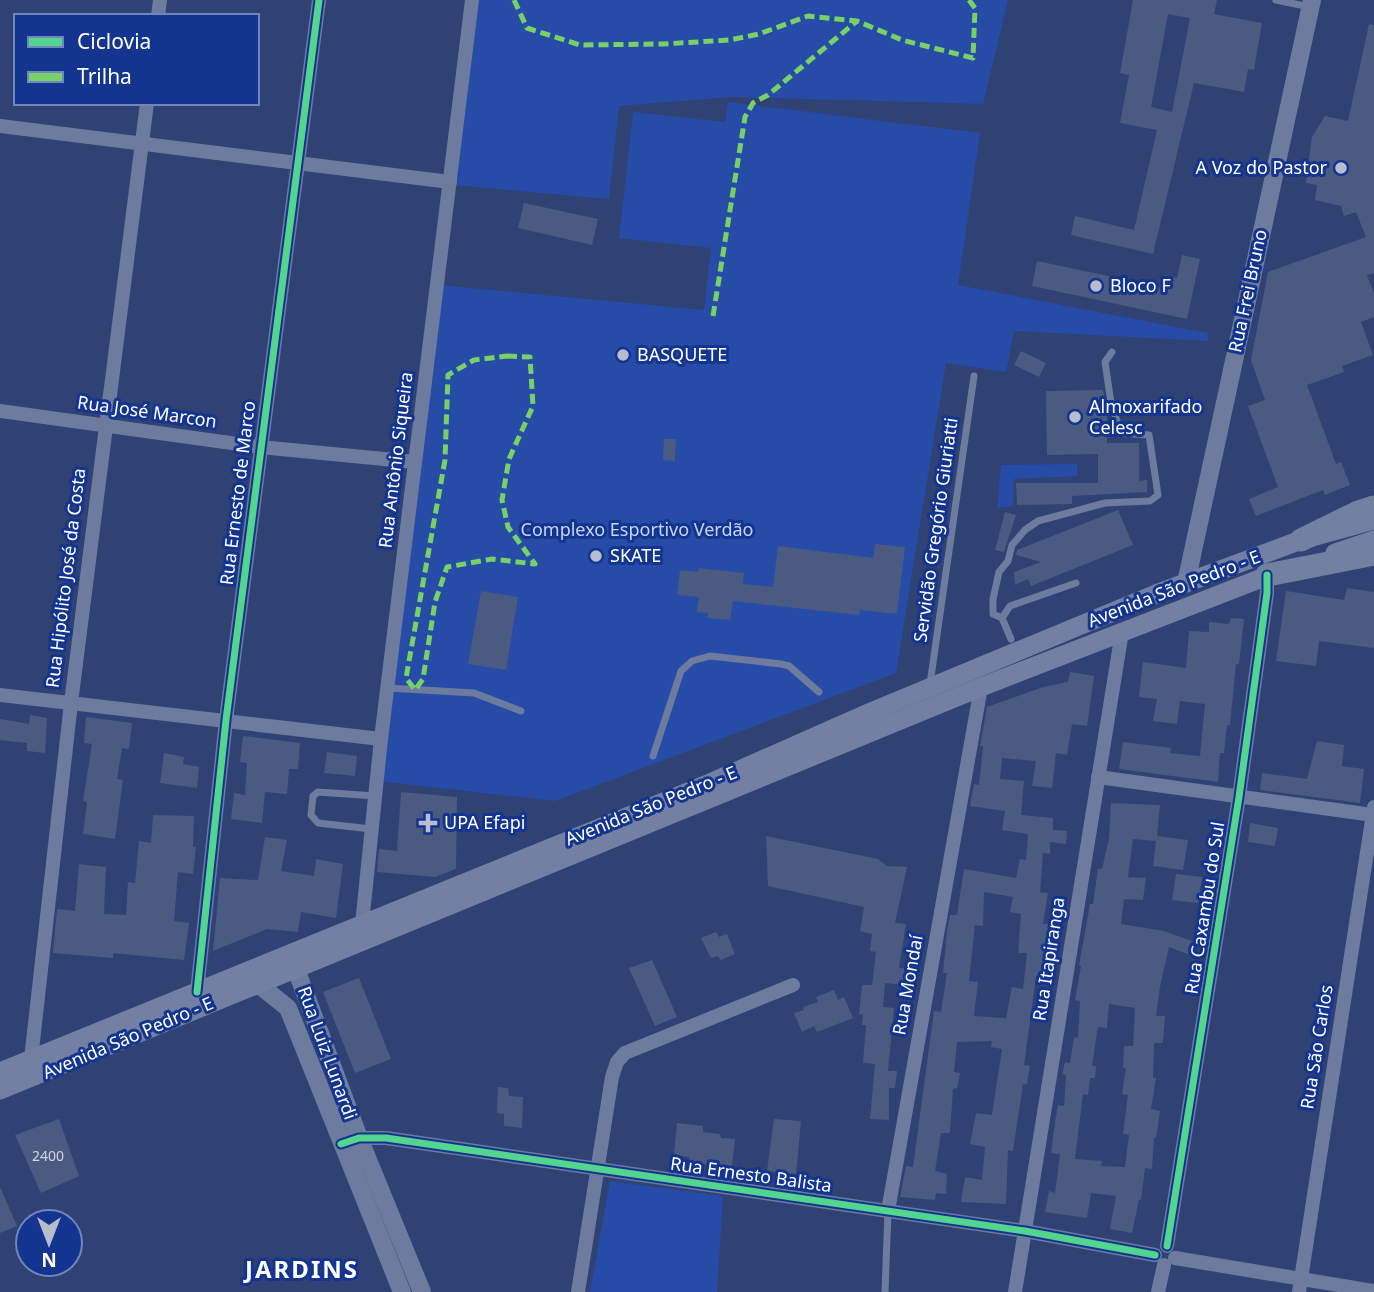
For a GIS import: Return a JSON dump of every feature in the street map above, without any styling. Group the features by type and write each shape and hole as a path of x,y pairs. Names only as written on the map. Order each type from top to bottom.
{"highway":[{"path":"1301,540 1374,507"},
{"path":"1267,575 1374,554"}],"main road":[{"name":"Avenida São Pedro - E","path":"0,1072 710,783 930,688 1186,583 1301,540 1374,520"},
{"name":"Avenida São Pedro - E","path":"0,1090 981,687 1267,575 1374,540"}],"street":[{"name":"Rua Ernesto de Marco","path":"197,992 226,720 318,0"},
{"name":"Rua Antônio Siqueira","path":"362,924 381,739 472,0"},
{"name":"Rua Frei Bruno","path":"1186,583 1311,4"},
{"name":"Rua Hipólito José da Costa","path":"31,1059 104,426 147,105"},
{"path":"0,126 450,182"},
{"name":"Rua José Marcon","path":"0,411 260,447 415,462"},
{"name":"Rua Caxambu do Sul","path":"1158,1292 1239,797 1268,593 1267,575"},
{"name":"Rua Itapiranga","path":"1015,1292 1122,632"},
{"name":"Rua Mondaí","path":"888,1211 981,687"},
{"path":"0,695 381,739"},
{"path":"1098,777 1239,797 1373,811"},
{"name":"Rua São Carlos","path":"1300,1286 1373,811"},
{"name":"Rua Luiz Lunardi","path":"296,969 359,1138 422,1292"},
{"name":"Rua Luiz Lunardi","path":"258,984 288,1008 402,1292"},
{"path":"578,1292 612,1077 617,1062 625,1053 793,985"},
{"name":"Rua Ernesto Balista","path":"341,1144 359,1138 386,1138 597,1168 1025,1231 1165,1256 1300,1286 1374,1291"}],"lane":[{"path":"1276,0 1311,4"},
{"path":"1011,639 1002,618 993,614 993,599 999,572 1008,561 1012,545 1025,530 1038,520 1105,503 1150,501 1158,495 1149,435 1121,433 1111,403 1105,362 1111,352"},
{"name":"Servidão Gregório Giuriatti","path":"930,688 974,376"},
{"path":"1002,618 1012,606 1076,583"},
{"path":"653,756 681,671 692,661 710,656 789,666 819,692"},
{"path":"388,688 474,693 521,711"},
{"path":"372,829 318,822 311,815 311,808 313,796 318,792 375,796"},
{"name":"Rua Mondaí","path":"885,1292 888,1211"}],"green space":[{"path":"478,0 1008,0 983,104 731,97 619,106 609,199 454,185"},
{"name":"Complexo Esportivo Verdão","path":"728,102 980,133 958,285 1207,333 1208,341 1014,331 1006,372 946,363 896,673 555,801 379,781 439,285 704,310 711,248 619,238 633,112 725,122"},
{"path":"1077,464 1077,476 1014,479 1013,506 997,508 1001,465"},
{"path":"610,1181 723,1196 717,1292 590,1292"}],"building":[{"path":"1133,0 1217,0 1214,14 1262,23 1254,70 1248,69 1244,92 1194,83 1153,254 1071,235 1075,216 1134,230 1157,130 1120,123 1129,75 1120,73","holes":["1168,14 1190,18 1172,112 1151,107"]},
{"path":"1369,24 1374,25 1374,273 1367,275 1374,293 1374,317 1361,322 1373,355 1342,366 1344,372 1307,385 1336,464 1341,462 1350,485 1325,495 1323,490 1256,516 1249,499 1278,487 1248,406 1265,400 1251,360 1268,272 1366,237 1356,212 1344,216 1341,206 1315,200 1317,185 1306,183 1312,137 1325,116 1348,121"},
{"path":"524,203 598,219 592,245 518,228"},
{"name":"Bloco F","path":"1182,255 1200,259 1187,319 1032,286 1037,261 1161,287 1164,275 1177,278"},
{"path":"1021,351 1046,363 1039,377 1014,365"},
{"path":"1103,390 1107,410 1107,443 1139,443 1139,481 1147,480 1147,492 1072,496 1072,504 1017,505 1016,483 1098,483 1098,454 1047,455 1046,391"},
{"path":"664,439 676,439 675,461 663,460"},
{"path":"1118,510 1133,545 1031,586 1028,579 1015,585 1014,572 1041,562 1016,555 1017,550"},
{"path":"1005,512 1016,515 1004,552 995,550"},
{"path":"875,544 905,547 897,614 860,610 859,615 733,601 730,620 707,618 708,613 697,612 699,597 677,595 680,570 698,572 699,568 744,573 743,584 773,587 778,546 873,558"},
{"path":"1347,588 1374,592 1374,648 1319,641 1316,666 1276,661 1286,591 1344,600"},
{"path":"481,591 518,597 506,670 468,664"},
{"path":"1231,618 1244,619 1230,725 1227,725 1224,753 1220,753 1218,782 1119,769 1123,742 1171,748 1170,753 1200,756 1205,704 1180,701 1177,724 1153,721 1157,699 1139,697 1143,662 1186,668 1189,631 1209,632 1209,622 1229,624"},
{"path":"1070,672 1094,676 1087,726 1072,724 1067,755 1056,753 1052,788 1032,786 1036,761 1002,758 1000,779 1024,781 1021,815 1053,818 1053,830 1067,831 1066,844 1050,842 1050,854 1043,853 1040,892 1048,893 1043,924 1053,924 1043,978 1036,977 1024,1065 1030,1066 1027,1084 1023,1084 1013,1151 1008,1150 1006,1204 961,1202 965,1177 982,1180 985,1147 970,1144 976,1113 992,1115 1002,1049 991,1047 992,1041 957,1042 954,1072 960,1073 957,1088 953,1089 950,1133 941,1133 935,1171 947,1174 946,1194 936,1193 935,1200 900,1197 906,1166 913,1167 934,1011 941,1012 947,973 943,973 947,931 950,915 957,915 964,869 1016,878 1020,859 1026,860 1028,834 1002,830 1005,811 970,806 974,784 979,785 983,746 980,746 987,707 1043,687 1068,682","holes":["984,892 1013,897 1010,912 1021,914 1018,953 1027,953 1023,989 1012,987 1006,1018 974,1016 978,982 969,981 975,925 983,926"]},
{"path":"30,715 47,718 45,753 27,751 27,743 0,740 0,719 29,724"},
{"path":"86,717 132,723 129,749 122,748 117,779 123,780 115,839 83,834 87,802 83,801 92,744 84,743"},
{"path":"243,736 300,743 298,769 289,769 287,794 265,792 262,823 231,819 234,793 245,795 247,763 240,762"},
{"path":"1317,741 1344,745 1342,766 1364,769 1360,803 1260,790 1262,773 1307,779"},
{"path":"327,752 357,756 355,776 324,773"},
{"path":"164,753 184,757 183,764 199,767 197,788 160,783"},
{"name":"UPA Efapi","path":"401,792 457,797 456,869 435,877 377,872 379,849 397,851"},
{"path":"1111,803 1160,805 1157,836 1188,840 1183,870 1153,866 1156,841 1133,839 1128,877 1146,878 1143,900 1124,899 1121,924 1164,931 1192,941 1188,954 1169,947 1160,987 1156,1016 1165,1016 1163,1043 1154,1043 1153,1078 1156,1078 1151,1109 1160,1111 1154,1138 1152,1169 1145,1168 1141,1200 1139,1199 1132,1233 1110,1229 1116,1196 1091,1193 1087,1218 1045,1212 1049,1191 1055,1193 1060,1154 1051,1153 1058,1105 1064,1106 1066,1075 1062,1074 1065,1062 1070,1063 1074,1037 1078,1038 1080,1001 1075,1000 1079,966 1098,869 1102,869 1109,838","holes":["1109,1004 1135,1008 1133,1046 1124,1046 1123,1068 1126,1068 1122,1094 1128,1095 1123,1134 1129,1135 1125,1167 1101,1166 1102,1161 1075,1159 1083,1094 1088,1095 1090,1078 1095,1078 1096,1066 1092,1066 1098,1027 1107,1028"]},
{"path":"153,815 194,816 193,847 196,847 193,874 178,872 174,921 189,923 184,960 113,953 113,958 53,953 57,909 75,911 79,864 106,867 104,914 126,915 128,882 135,883 139,841 151,843"},
{"path":"1250,823 1278,828 1275,846 1248,842"},
{"path":"766,836 878,859 887,866 907,867 895,923 906,924 899,968 908,969 905,985 885,983 883,1007 894,1008 888,1071 897,1071 895,1088 889,1088 889,1120 870,1119 875,1064 863,1063 866,1025 862,1025 863,1014 859,1015 862,985 872,985 876,952 870,951 872,934 860,931 864,907 768,886"},
{"path":"265,837 287,840 281,871 314,876 316,859 343,864 336,918 301,912 298,932 267,929 213,951 220,878 258,880"},
{"path":"1176,874 1202,877 1198,903 1172,900"},
{"path":"716,932 719,937 727,934 735,954 721,960 718,956 711,958 701,938"},
{"path":"652,960 677,1017 655,1026 629,968"},
{"path":"359,978 391,1059 355,1073 323,992"},
{"path":"834,990 838,1000 844,997 853,1018 817,1032 814,1026 802,1032 794,1013 818,1002 816,997"},
{"path":"498,1087 508,1088 509,1096 523,1097 522,1128 504,1126 504,1114 497,1113"},
{"path":"59,1119 79,1176 41,1193 15,1135"},
{"path":"774,1119 801,1121 796,1174 767,1171"},
{"path":"677,1123 703,1126 703,1132 735,1139 732,1166 689,1163 689,1157 674,1155"},
{"path":"0,1187 14,1219 14,1227 0,1233"}],"marked path":[{"path":"514,0 527,28 580,45 730,40 759,34 808,16 857,21 902,40 973,58 975,8 969,0"},
{"path":"713,316 745,117 753,103 768,95 857,21"},
{"path":"507,356 530,357 533,406 509,459 502,500 508,527 535,564 492,559 447,567 435,602 423,679 415,690 406,678 445,460 448,375 474,360 507,356"}],"cycle path":[{"path":"197,992 226,720 319,0"},
{"path":"1167,1246 1239,797 1267,593 1267,575"},
{"path":"341,1144 359,1138 386,1138 1025,1231 1155,1255"}],"place":[{"name":"A Voz do Pastor","path":"1341,168"},
{"name":"Bloco F","path":"1096,286"},
{"name":"BASQUETE","path":"623,355"},
{"name":"Almoxarifado Celesc","path":"1075,417"},
{"name":"SKATE","path":"596,556"},
{"name":"UPA Efapi","path":"428,823"}],"district":[{"name":"JARDINS","path":"302,1270"}]}
